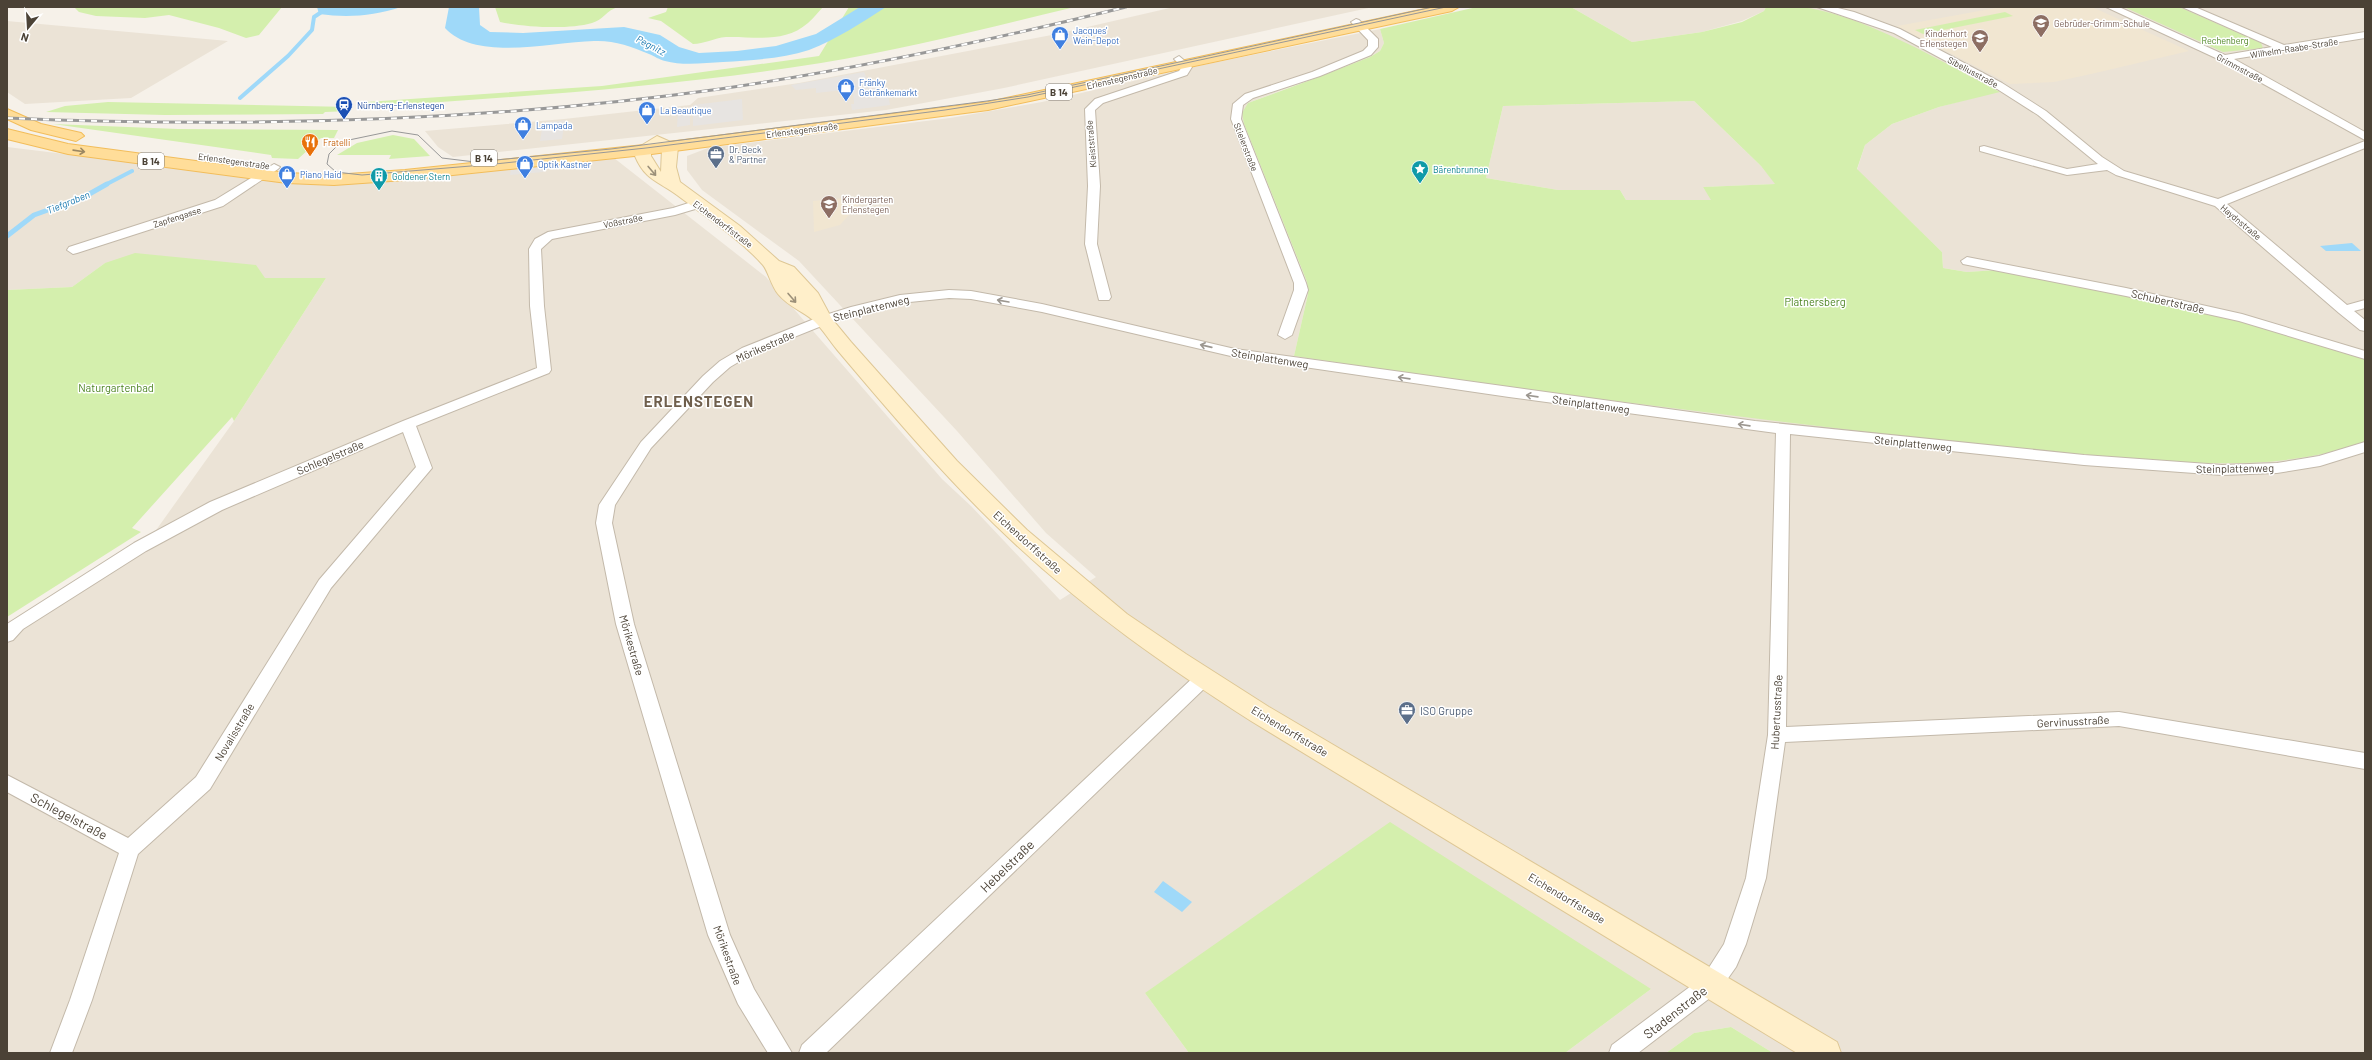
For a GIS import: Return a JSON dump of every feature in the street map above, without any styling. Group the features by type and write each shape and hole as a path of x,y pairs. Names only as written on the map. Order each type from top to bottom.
{"main road":[{"name":"Erlenstegenstraße","path":"1360,25 1427,7"},
{"name":"Erlenstegenstraße","path":"553,156 663,144 984,100 1182,62 1452,7"},
{"name":"Erlenstegenstraße","path":"7,113 36,127 195,156 267,171"},
{"path":"8,136 36,127"},
{"name":"Erlenstegenstraße","path":"8,136 68,149 180,164 267,171 369,168 644,150 663,144"},
{"name":"B 14","path":"180,164 195,156"}],"street":[{"name":"Sibeliusstraße","path":"1822,7 1851,14 1897,32 2008,90 2042,112 2108,166 2134,178 2219,203"},
{"path":"1851,14 1863,7"},
{"name":"Grimmstraße","path":"2111,7 2224,58 2365,137"},
{"path":"2187,7 2286,50"},
{"name":"Stielerstraße","path":"1285,335 1301,290 1300,283 1236,119 1235,112 1238,104 1249,96 1316,74 1372,50 1374,42 1360,25"},
{"name":"Wilhelm-Raabe-Straße","path":"2224,58 2286,50 2365,35"},
{"name":"Kleiststraße","path":"1104,297 1094,260 1092,244 1094,186 1090,109 1099,101 1180,74 1186,69 1182,62"},
{"path":"663,144 672,184"},
{"name":"Haydnstraße","path":"2365,144 2219,203 2365,327"},
{"path":"1984,149 2055,170 2078,172 2108,166"},
{"name":"Eichendorffstraße","path":"644,150 643,156 651,171 658,178 672,184 742,237 773,265 774,275 796,302 824,320 844,346 950,466 1008,525 1106,610 1204,678 1826,1053"},
{"name":"Zapfengasse","path":"73,250 219,203 267,171"},
{"name":"Voßstraße","path":"548,236 675,211 698,204"},
{"name":"Schlegelstraße","path":"7,635 17,624 176,527 216,506 408,424 544,370 537,306 535,249 539,242 548,236"},
{"name":"Schubertstraße","path":"1967,260 2126,292 2242,318 2365,355"},
{"name":"Steinplattenweg","path":"824,320 900,299 949,294 971,295 1042,308 1235,353 1517,394 1783,429 2076,459 2222,470 2277,468 2320,461 2365,447"},
{"path":"2344,310 2365,304"},
{"name":"Mörikestraße","path":"781,1053 763,1029 738,986 720,935 625,624 604,523 607,505 646,445 708,379 725,364 747,351 824,320"},
{"name":"Novalisstraße","path":"130,849 203,783 325,584 424,468 408,424"},
{"name":"Hubertusstraße","path":"1711,984 1728,960 1735,944 1756,878 1777,736 1783,429"},
{"name":"Hebelstraße","path":"810,1053 1204,678"},
{"name":"Gervinusstraße","path":"1777,736 2119,719 2365,761"},
{"name":"Schlegelstraße","path":"7,783 130,849"},
{"path":"61,1053 82,1000 130,849"},
{"name":"Stadenstraße","path":"1620,1053 1711,984"}],"shaded area":[{"path":"1174,7 1373,7 1004,88 886,110 453,157 438,147 425,131 564,119 690,105 698,98 799,83 1057,34"},
{"path":"1571,7 1766,7 1764,11 1742,21 1702,32 1632,42"},
{"path":"1800,7 2365,7 2365,359 2240,321 1997,270 1967,272 1943,268 1942,252 1857,170 1865,145 1892,124 1939,107 1999,91 1839,15"},
{"name":"Gebrüder-Grimm-Schule","path":"2001,7 2092,7 2189,51 2054,82 2010,84 1897,26"},
{"path":"7,21 228,41 131,98 25,104 7,92"},
{"path":"1380,29 1384,43 1380,51 1370,57 1248,103 1244,124 1307,282 1308,294 1294,356 2365,442 2365,1053 1773,1053 1731,1027 1694,1033 1666,1053 1565,1053 1651,989 1145,993 1189,1053 7,1053 7,628 154,533 234,421 326,278 265,278 105,263 72,287 7,290 7,147 246,176 364,181 614,158 766,277 942,479 971,506 1060,600 1096,577 1046,533 957,431 799,261 702,190 687,170 687,156 708,148 950,118 1042,102 1203,65"},
{"path":"1071,34 1086,39 1075,45 1059,39"},
{"path":"864,72 868,81 879,80 887,88 890,105 852,110 851,104 854,104 853,89 816,93 816,88 796,90 791,85"},
{"path":"742,99 743,120 693,126 693,105"},
{"path":"1694,101 1761,166 1776,184 1703,187 1712,200 1626,200 1620,190 1558,190 1486,178 1503,106"},
{"path":"690,108 690,125 677,127 678,110"},
{"path":"565,120 562,139 540,141 543,123"},
{"path":"544,167 543,172 510,175 511,170"},
{"name":"Kindergarten Erlenstegen","path":"844,198 862,200 840,225 814,232 813,201"}],"green space":[{"path":"74,7 282,7 259,35 246,38 219,28 169,15 145,18 96,16 79,12"},
{"path":"495,7 618,7 611,10 596,22 559,27 500,22"},
{"path":"668,7 823,7 808,23 799,30 789,34 768,38 726,37 693,44 661,21 648,18 666,12"},
{"path":"849,7 1075,7 885,51 821,63 708,79 594,90 365,107 366,102 602,86 819,56"},
{"name":"Platnersberg","path":"1477,7 1571,7 1632,42 1702,32 1742,22 1764,11 1766,7 1800,7 1824,11 1875,29 1928,54 2000,92 1939,107 1892,124 1865,145 1857,169 1942,252 1943,268 1967,272 1997,270 2172,305 2240,321 2365,359 2365,442 2303,458 2240,463 2177,462 2113,457 2030,450 1742,417 1518,388 1294,356 1308,294 1307,282 1244,124 1242,113 1248,103 1370,57 1380,51 1384,43 1380,29","holes":["1694,101 1761,166 1775,184 1703,187 1711,200 1626,200 1620,190 1558,190 1486,178 1503,106"]},
{"name":"Rechenberg","path":"2124,7 2179,7 2261,43 2263,48 2223,52"},
{"path":"2005,12 2013,16 1923,34 1915,30"},
{"path":"108,102 350,107 352,109 350,111 325,112 323,114 165,115 46,112 65,106"},
{"path":"53,124 178,129 338,130 334,138 321,138 298,159 272,158 271,155"},
{"path":"393,135 414,139 430,156 389,159 391,155 337,155 357,143"},
{"name":"Naturgartenbad","path":"135,253 256,265 265,278 326,278 234,421 232,417 132,528 141,532 7,617 7,290 72,287 105,263"},
{"path":"1390,822 1651,989 1565,1053 1189,1053 1145,993"},
{"path":"1731,1027 1773,1053 1666,1053 1694,1033"}],"water":[{"path":"317,7 401,7 370,14 340,16 319,14"},
{"name":"Pegnitz","path":"449,7 479,7 480,25 490,32 523,33 624,27 660,35 679,47 699,53 737,51 776,46 816,34 860,7 886,7 839,36 819,46 799,53 755,60 687,64 672,63 629,46 608,41 577,42 515,48 475,45 459,38 445,28"},
{"path":"2352,243 2361,251 2326,251 2320,246"},
{"path":"1163,881 1192,902 1182,912 1154,892"}],"waterway":[{"name":"Tiefgraben","path":"240,98 288,56 312,30 314,17 329,7"},
{"name":"Tiefgraben","path":"105,185 132,171"},
{"name":"Tiefgraben","path":"7,236 34,215 84,197 107,184"}],"tram line":[{"path":"1433,7 1027,95 987,101 611,149 475,162 442,158 418,135 392,131 349,140 337,146 329,154 327,164 336,172 362,175 495,164 646,148 945,110 1028,97 1446,7"}],"railway":[{"path":"7,118 97,121 275,122 364,120 542,109 631,100 771,81 924,53 1126,7"}],"place":[{"name":"Gebrüder-Grimm-Schule","path":"2041,38"},
{"name":"Jacques' Wein-Depot","path":"1060,50"},
{"name":"Kinderhort Erlenstegen","path":"1980,53"},
{"name":"Fränky Getränkemarkt","path":"846,102"},
{"name":"Nürnberg-Erlenstegen","path":"344,120"},
{"name":"La Beautique","path":"647,125"},
{"name":"Lampada","path":"523,140"},
{"name":"Fratelli","path":"310,157"},
{"name":"Dr. Beck & Partner","path":"716,169"},
{"name":"Optik Kastner","path":"525,179"},
{"name":"Bärenbrunnen","path":"1420,184"},
{"name":"Piano Haid","path":"287,189"},
{"name":"Goldener Stern","path":"379,191"},
{"name":"Kindergarten Erlenstegen","path":"829,219"},
{"name":"ISO Gruppe","path":"1407,725"}],"district":[{"name":"ERLENSTEGEN","path":"699,401"}]}
